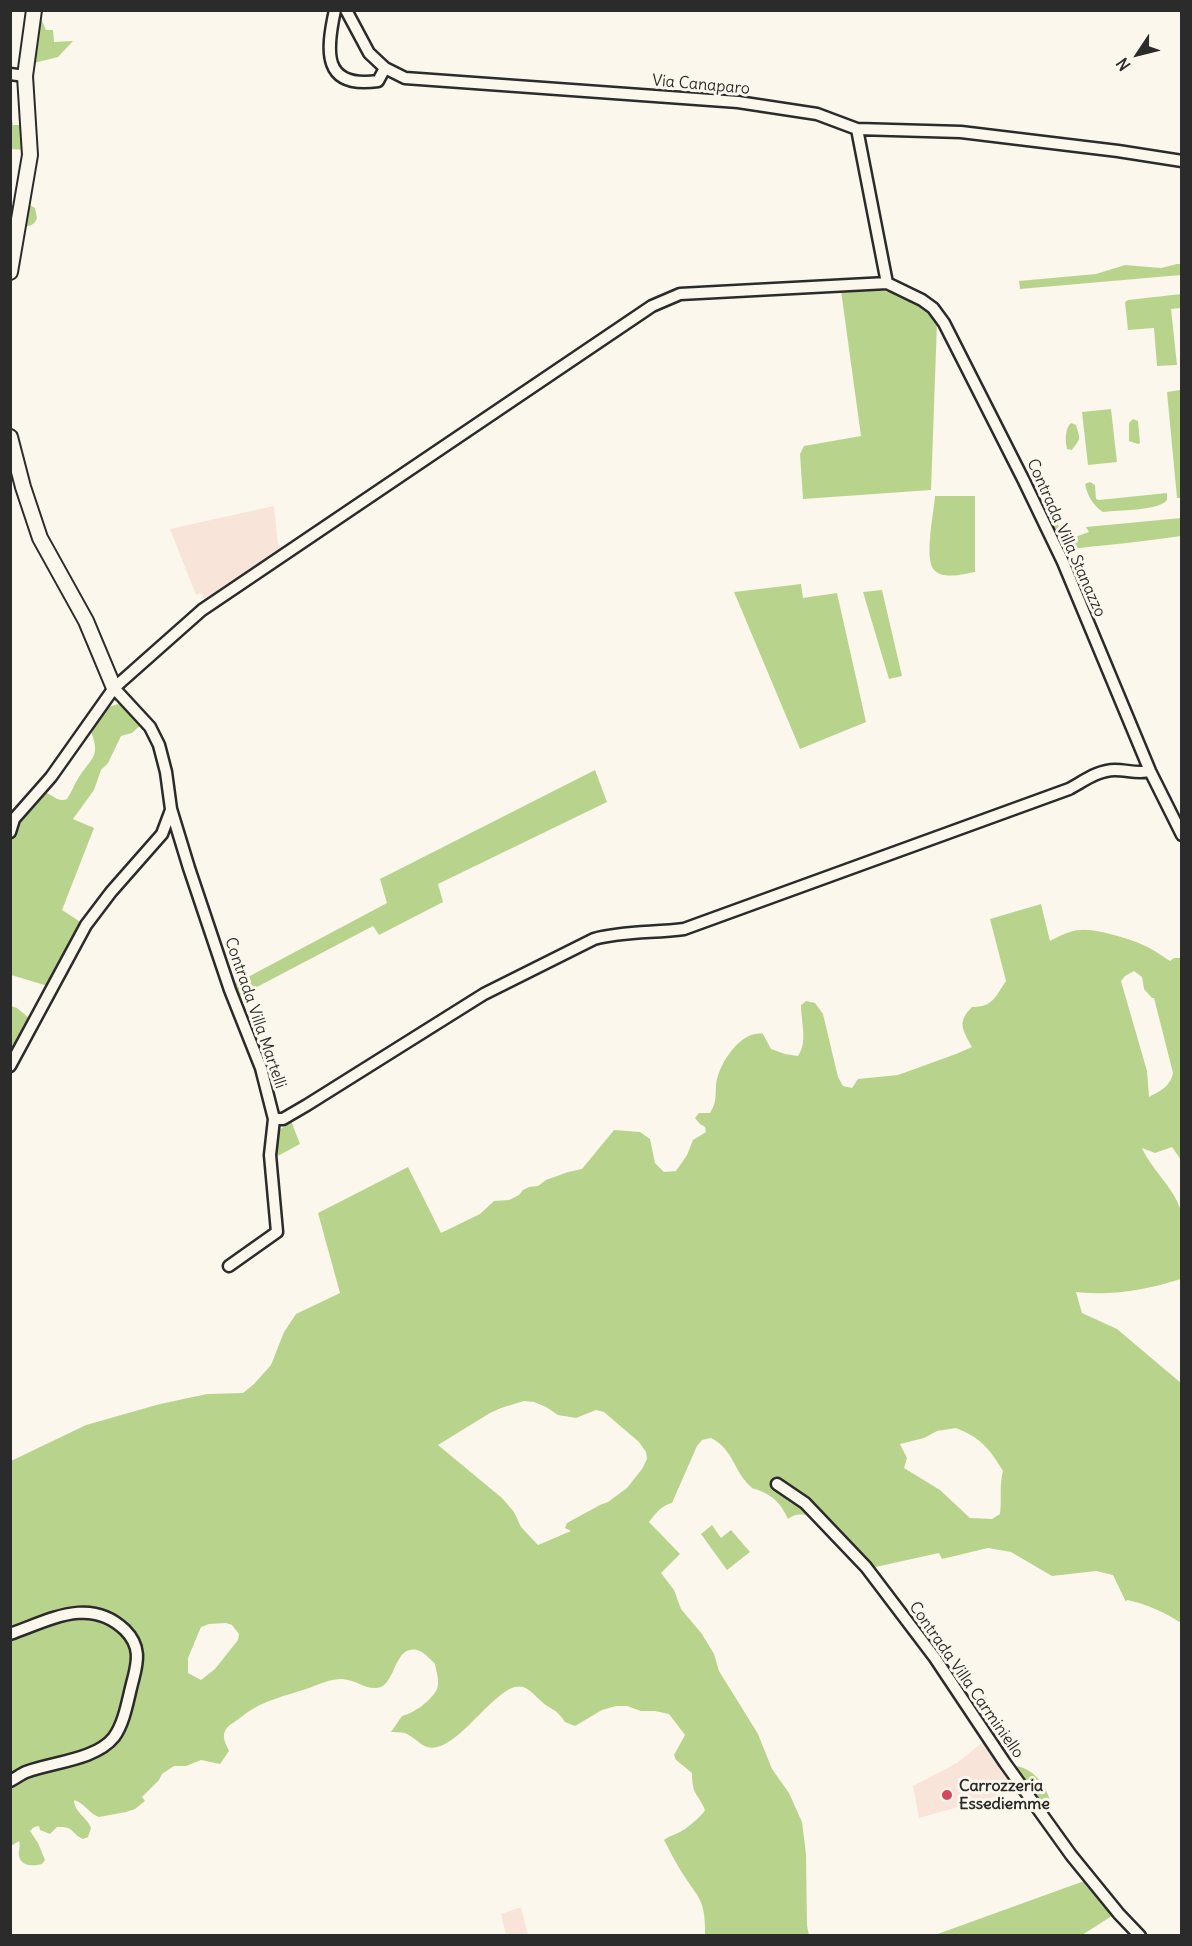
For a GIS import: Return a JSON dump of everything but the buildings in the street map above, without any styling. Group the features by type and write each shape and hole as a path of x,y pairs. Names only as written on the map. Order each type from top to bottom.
{"street":[{"path":"10,272 30,155 18,75 34,10"},
{"path":"335,10 328,46 330,61 338,74 349,80 378,81 385,68"},
{"name":"Via Canaparo","path":"346,10 369,53 385,68 405,78 738,102 817,114 857,129 961,132 1182,161"},
{"path":"10,832 12,820 51,777 114,688 202,610 652,306 680,294 887,283 857,129"},
{"name":"Contrada Villa Stanazzo","path":"887,283 922,300 933,308 944,323 1063,562 1150,771 1182,835"},
{"path":"10,437 40,538 86,621 114,688"},
{"name":"Contrada Villa Martelli","path":"114,688 150,727 159,745 171,809 189,868 230,990 261,1068 274,1119 270,1155 277,1232 229,1266"},
{"path":"274,1119 283,1119 291,1115 484,994 594,939 608,935 684,929 1069,789 1101,772 1114,770 1143,773 1150,771"},
{"path":"10,1066 86,925 111,892 162,834 171,809"},
{"name":"Contrada Villa Carminiello","path":"777,1484 805,1503 866,1567 935,1658 1005,1763 1071,1854 1119,1914 1140,1935"},
{"path":"10,1634 69,1614 98,1613 117,1622 129,1634 136,1645 138,1660 122,1720 115,1736 91,1753 24,1772 10,1781"}],"shaded area":[{"path":"274,506 278,544 283,550 207,603 201,593 196,595 170,529"},
{"path":"984,1741 1018,1790 919,1818 913,1786 957,1763"},
{"path":"521,1907 528,1935 506,1935 501,1914"}],"green space":[{"path":"39,14 46,30 53,30 54,42 73,41 58,57 30,64"},
{"path":"10,120 13,125 24,125 24,150 11,149"},
{"path":"28,204 35,208 37,218 31,225 22,226"},
{"path":"1181,264 1181,275 1020,289 1019,281 1096,274 1125,265 1161,268"},
{"path":"881,290 905,297 920,305 937,322 931,490 803,499 800,454 804,446 861,436 841,291"},
{"path":"1181,294 1181,308 1171,309 1177,365 1157,366 1154,328 1128,330 1125,302"},
{"path":"1180,390 1182,498 1177,498 1167,392"},
{"path":"1111,409 1117,462 1088,465 1082,412"},
{"path":"1133,419 1138,421 1140,443 1138,444 1129,441 1129,423"},
{"path":"1071,423 1076,425 1079,438 1072,450 1067,449 1066,442 1067,431"},
{"path":"1090,482 1095,485 1096,499 1099,500 1167,493 1167,500 1163,504 1147,508 1103,512 1094,504 1087,492 1085,484"},
{"path":"935,496 975,496 975,572 948,576 934,570 930,556 930,534"},
{"path":"1047,513 1052,515 1067,540 1089,532 1086,527 1181,518 1181,536 1063,550"},
{"path":"801,584 803,598 837,593 866,722 800,749 734,592"},
{"path":"882,590 902,676 889,679 863,592"},
{"path":"118,704 130,711 142,724 132,733 121,736 108,763 101,770 94,790 73,819 94,828 62,910 82,923 67,947 48,986 11,975 10,826 44,792 58,799 67,799 94,755 95,745 90,729 101,713"},
{"path":"595,770 607,802 438,884 443,902 379,935 373,926 236,998 231,986 387,903 380,879"},
{"path":"1041,904 1050,941 1073,931 1092,930 1135,941 1170,961 1174,958 1181,958 1181,1160 1172,1147 1155,1153 1142,1148 1174,1196 1182,1214 1181,1279 1129,1291 1076,1292 1082,1313 1117,1329 1181,1383 1181,1623 1148,1606 1127,1600 1126,1602 1113,1575 1096,1571 1052,1576 1011,1552 988,1548 942,1559 939,1553 871,1568 811,1516 799,1514 788,1519 773,1498 753,1488 744,1480 729,1454 711,1438 702,1440 697,1446 672,1503 662,1508 649,1522 680,1554 661,1573 674,1590 681,1609 702,1634 714,1654 719,1671 758,1734 772,1769 789,1793 802,1822 806,1854 809,1935 705,1935 702,1904 664,1840 689,1826 705,1810 694,1790 692,1773 676,1760 674,1755 685,1735 669,1714 616,1706 602,1710 575,1726 565,1722 528,1689 514,1687 493,1701 448,1742 432,1748 424,1746 405,1733 391,1732 402,1716 422,1706 431,1698 438,1686 435,1664 417,1650 409,1650 403,1654 383,1686 373,1688 346,1679 333,1680 255,1707 226,1728 224,1738 229,1751 220,1764 201,1760 186,1766 174,1766 162,1774 142,1797 145,1801 135,1809 99,1817 74,1800 76,1808 91,1828 88,1837 83,1839 67,1828 57,1827 50,1834 40,1830 39,1826 34,1827 30,1831 45,1860 42,1864 28,1865 20,1860 19,1841 11,1846 11,1461 86,1425 160,1404 207,1394 243,1393 271,1365 284,1332 296,1314 340,1293 318,1213 408,1167 441,1233 480,1214 494,1201 509,1200 529,1187 538,1186 546,1180 582,1169 614,1130 640,1132 650,1139 655,1163 664,1172 676,1171 687,1155 693,1140 706,1132 705,1127 695,1118 699,1113 710,1113 715,1100 717,1078 732,1051 747,1037 763,1034 771,1049 798,1056 803,1045 801,1005 806,1001 815,1003 823,1014 838,1077 843,1086 852,1088 858,1079 898,1075 972,1047 964,1030 964,1017 972,1007 985,1005 993,1000 1006,981 990,919","holes":["1134,971 1142,977 1144,989 1154,998 1173,1073 1167,1085 1149,1097 1147,1071 1121,981","524,1401 534,1402 558,1415 576,1418 596,1410 604,1412 639,1442 646,1452 647,1459 627,1488 608,1502 567,1523 565,1528 571,1531 538,1545 521,1527 514,1512 502,1498 438,1445 501,1408","956,1428 965,1432 984,1445 993,1456 1003,1471 1000,1514 992,1519 970,1518 940,1490 904,1468 907,1458 900,1444 924,1438 937,1431","226,1623 232,1625 239,1634 238,1640 215,1669 201,1680 188,1673 188,1658 201,1627"]},
{"path":"11,1006 29,1018 27,1027 11,1057"},
{"path":"291,1121 300,1144 274,1158 277,1132"},
{"path":"712,1525 721,1538 731,1530 750,1552 727,1570 701,1534"},
{"path":"1013,1766 1021,1767 1034,1774 1048,1793 1052,1808 1036,1814"},
{"path":"1087,1880 1115,1914 1082,1935 932,1936"}],"place":[{"name":"Carrozzeria Essediemme","path":"947,1795"}]}
